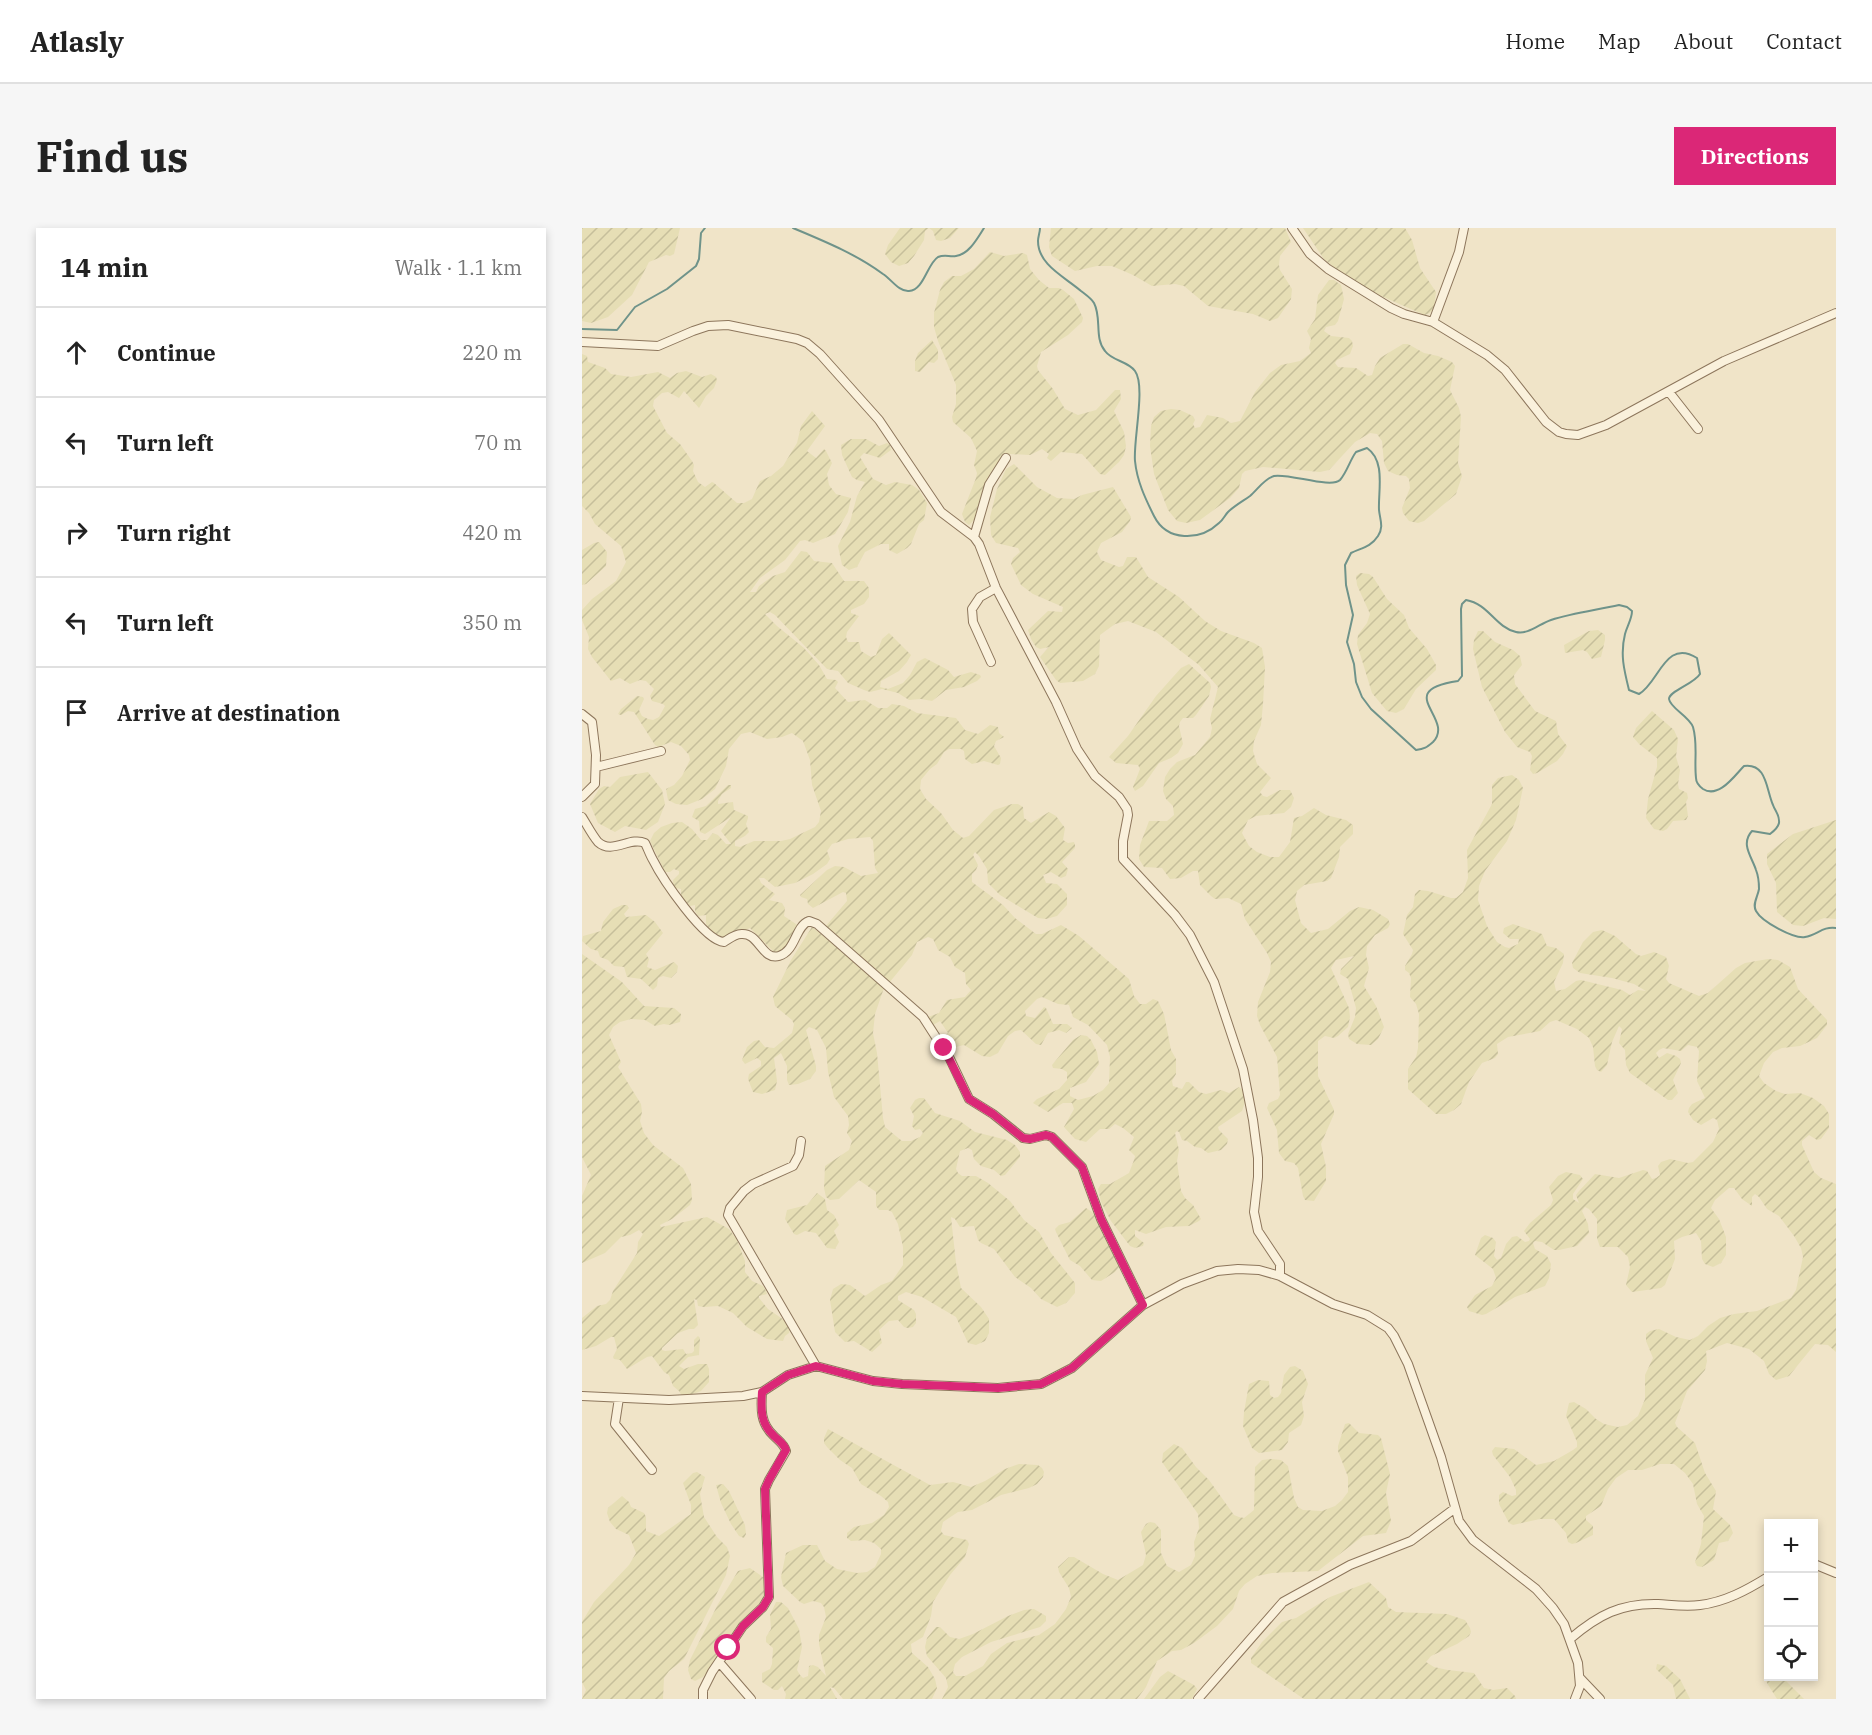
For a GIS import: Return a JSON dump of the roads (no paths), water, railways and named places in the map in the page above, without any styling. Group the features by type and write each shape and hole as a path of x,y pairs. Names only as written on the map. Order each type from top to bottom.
{"street":[{"path":"1292,228 1310,254 1328,269 1391,308 1433,322 1487,355 1505,370 1546,422 1559,432 1578,435 1669,392 1724,361 1836,313"},
{"path":"1433,322 1459,252 1464,228"},
{"path":"582,342 658,346 685,333 718,325 777,334 807,343 855,391 879,420 941,512 974,537 983,552 996,588 1084,760 1095,776 1119,797 1127,809 1123,859 1175,915 1190,935 1214,982 1243,1069 1252,1111 1258,1158 1254,1212 1258,1232 1280,1264 1280,1275"},
{"path":"1669,392 1698,429"},
{"path":"974,537 989,485 1006,458"},
{"path":"991,662 973,622 972,609 980,597 996,588"},
{"path":"582,714 592,722 596,767 595,784 582,797"},
{"path":"596,767 661,751"},
{"path":"582,817 603,845 617,846 634,841 645,843 653,861 675,895 713,939 724,942 744,933 756,940 767,954 775,957 784,954 804,924 810,921 817,924 874,972 923,1017 950,1059 969,1099 993,1114 1023,1138 1030,1139 1046,1135 1052,1137 1082,1167 1101,1219 1143,1305"},
{"path":"801,1141 799,1155 793,1166 753,1184 730,1208 728,1215 816,1366"},
{"path":"582,1396 669,1400 743,1396 762,1392 788,1375 816,1366 873,1381 902,1384 998,1388 1041,1384 1072,1368 1143,1305 1182,1284 1217,1271 1259,1270 1280,1275 1333,1304 1367,1315 1388,1328 1394,1336 1408,1364 1441,1457 1454,1509 1464,1530 1473,1540 1536,1589 1564,1624 1578,1663 1580,1686 1575,1699"},
{"path":"703,1699 705,1683 743,1626 763,1607 769,1597 765,1489 786,1450 784,1444 768,1431 764,1423 761,1411 762,1392"},
{"path":"619,1398 615,1424 652,1470"},
{"path":"1198,1699 1283,1602 1350,1565 1412,1541 1454,1509"},
{"path":"1818,1566 1836,1573"},
{"path":"1570,1639 1587,1624 1622,1608 1636,1604 1684,1607 1716,1602 1733,1596 1764,1579"},
{"path":"719,1662 751,1699"},
{"path":"1580,1678 1600,1699"}],"waterway":[{"path":"582,329 617,330 635,307 667,289 696,266 699,259 701,233 705,228"},
{"path":"793,228 851,254 905,291 914,290 922,282 938,257 956,256 965,252 984,228"},
{"path":"1040,228 1038,241 1042,257 1047,264 1093,301 1098,315 1102,346 1112,357 1132,368 1138,378 1136,468 1142,489 1160,525 1167,531 1184,536 1203,533 1219,523 1230,510 1250,496 1270,477 1281,476 1335,482 1340,480 1356,452 1367,448 1377,460 1379,468 1381,530 1372,543 1351,553 1345,565 1346,585 1353,615 1347,642 1354,664 1356,682 1362,697 1371,709 1416,750 1433,742 1438,733 1437,724 1427,698 1429,691 1458,681 1462,676 1461,609 1466,600 1481,606 1503,625 1520,633 1568,615 1619,605 1627,607 1632,614 1625,634 1623,655 1629,690 1639,694 1652,681 1663,664 1677,654 1686,653 1697,658 1700,674 1673,693 1669,699 1693,727 1696,779 1699,785 1703,789 1715,791 1731,780 1744,766 1752,766 1764,778 1779,823 1770,834 1752,831 1747,841 1759,882 1756,911 1771,925 1800,937 1809,936 1827,928 1836,928"}]}
